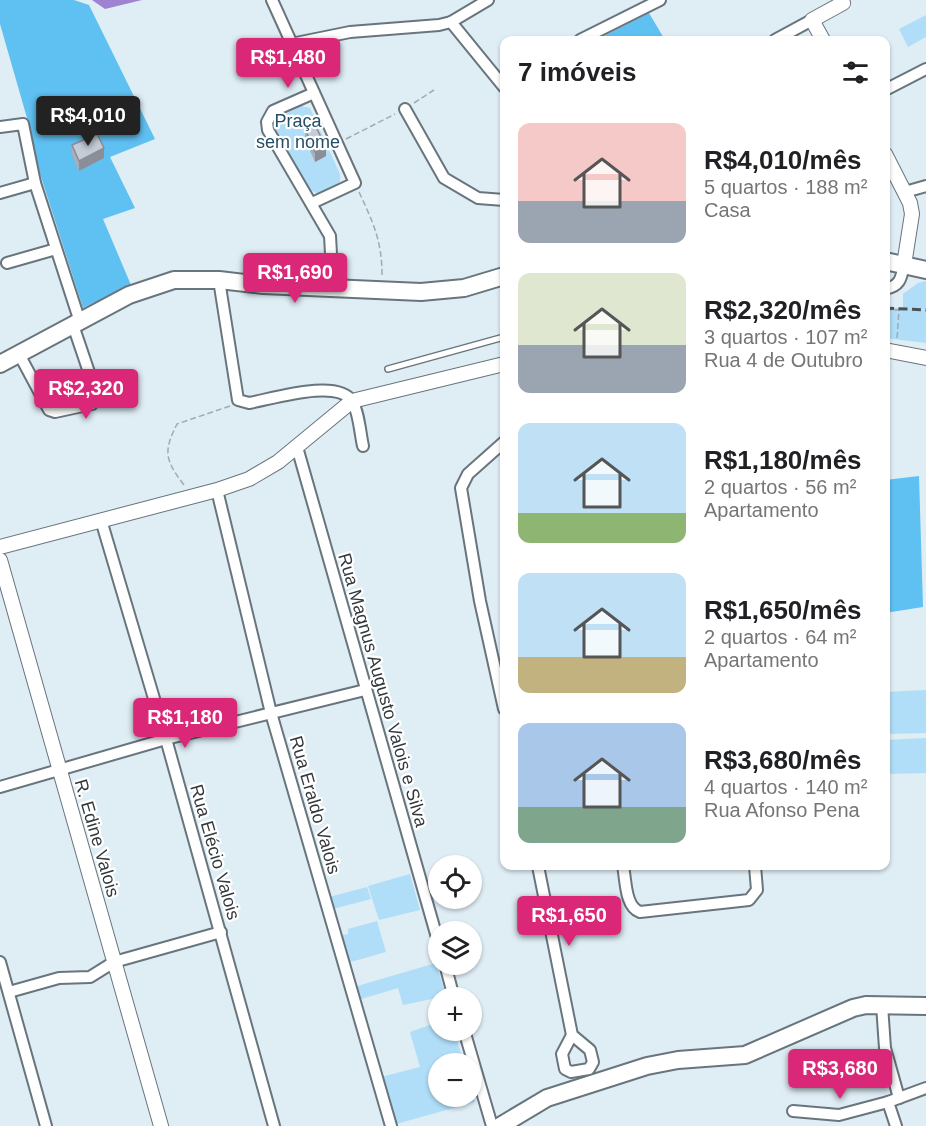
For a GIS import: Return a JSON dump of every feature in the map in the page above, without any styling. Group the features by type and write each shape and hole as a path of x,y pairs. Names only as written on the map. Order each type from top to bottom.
{"main road":[{"path":"890,262 926,270"},
{"path":"0,364 129,295 153,286 187,279 382,292 447,290 500,277"},
{"path":"500,1126 547,1098 647,1066 678,1060 745,1055 839,1012 866,1005 926,1006"}],"street":[{"path":"272,0 355,183 312,204"},
{"path":"291,44 350,32 406,30 451,22 489,0"},
{"path":"588,36 660,0"},
{"path":"782,36 845,1"},
{"path":"812,20 821,36"},
{"path":"451,22 500,82"},
{"path":"890,87 926,69"},
{"path":"314,93 273,111 267,122 268,130 312,204 332,244 333,289"},
{"path":"405,109 444,178 478,198 500,200"},
{"path":"0,127 23,124 35,183 95,390 92,404 55,412 49,410 19,354"},
{"path":"890,164 905,192 912,214 900,282 890,287"},
{"path":"0,192 35,183"},
{"path":"905,192 926,186"},
{"path":"7,263 56,249"},
{"path":"219,280 236,396 245,403 333,389 340,390 352,401 363,446"},
{"path":"890,351 926,358"},
{"path":"0,547 218,490 249,479 278,462 352,401 500,365"},
{"path":"500,446 464,479 461,499 500,689"},
{"name":"Rua Magnus Augusto Valois e Silva","path":"297,447 432,921"},
{"name":"Rua Eraldo Valois","path":"218,490 271,712 391,1126"},
{"name":"Rua Elécio Valois","path":"101,520 166,739 274,1126"},
{"name":"R. Edine Valois","path":"0,560 161,1126"},
{"path":"0,787 58,768 166,739 365,690"},
{"path":"539,870 573,1035"},
{"path":"624,870 630,904 640,912 749,900 757,890 755,870"},
{"path":"9,992 59,978 90,977 114,962 220,932"},
{"path":"0,962 46,1126"},
{"path":"882,1005 885,1048 899,1098"},
{"path":"467,1041 492,1126"},
{"path":"793,1111 839,1115 888,1102 926,1088"},
{"path":"888,1102 896,1126"}],"lane":[{"path":"388,369 500,338"}],"path":[{"path":"337,144 405,109 434,90"},
{"path":"355,183 378,234 382,250 382,292"},
{"path":"890,310 896,309 901,314 890,351"},
{"path":"192,497 166,458 169,440 177,424 245,403"}],"green space":[{"path":"926,15 926,37 908,47 899,29"},
{"name":"Praça sem nome","path":"301,106 310,108 340,174 340,182 321,195 308,189 274,129 273,124 279,117"},
{"path":"926,281 926,309 908,308 926,310 926,343 890,339 890,307 903,308 903,294 918,283"},
{"path":"926,690 926,733 890,734 890,692"},
{"path":"926,738 926,773 890,774 890,740"},
{"path":"410,874 420,910 379,920 368,886"},
{"path":"367,887 371,899 333,909 329,897"},
{"path":"377,921 386,952 347,963 339,936 348,934 348,929"},
{"path":"428,965 428,975 440,975 443,987 428,987 428,1000 403,1005 398,988 358,1000 354,987"},
{"path":"428,1026 428,1041 457,1041 461,1053 428,1053 428,1107 457,1107 396,1124 381,1077 420,1067 410,1032"}],"shaded area":[{"path":"0,0 74,0 89,5 155,139 110,157 135,208 103,219 131,285 83,308 35,158 27,118 0,24"},
{"path":"92,0 142,0 105,9"},
{"path":"649,13 663,36 604,36"},
{"path":"919,476 923,607 890,612 890,479"}],"building":[{"path":"314,123 326,147 315,152 305,129"},
{"path":"97,134 104,148 79,161 72,145"}],"railway":[{"path":"890,308 926,310"}]}
